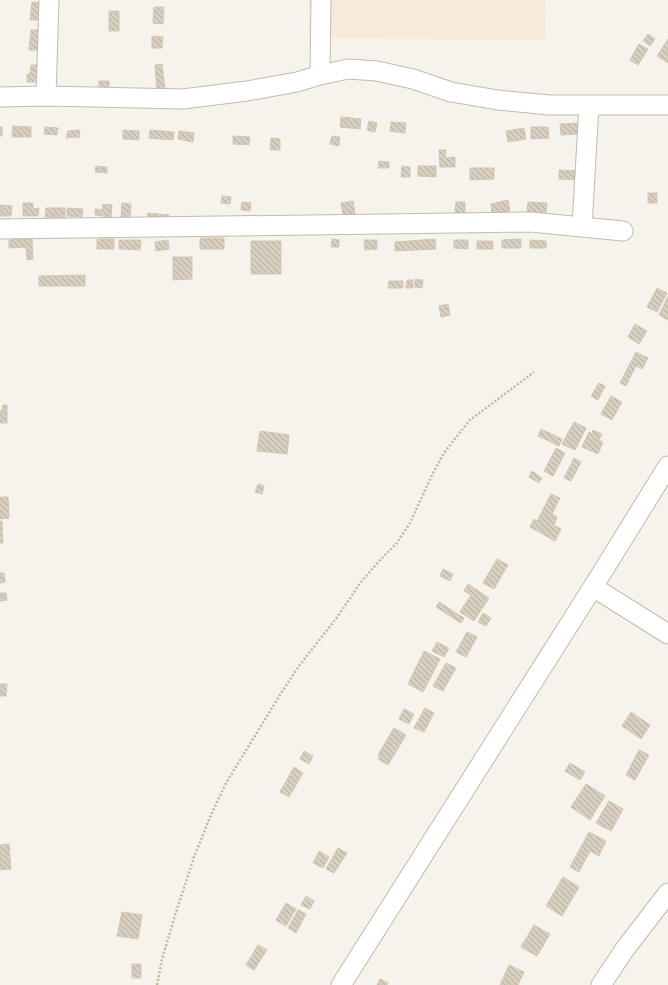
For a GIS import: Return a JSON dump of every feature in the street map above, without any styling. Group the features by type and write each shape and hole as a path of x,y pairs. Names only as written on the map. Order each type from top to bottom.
{"street":[{"path":"46,96 49,0"},
{"path":"320,75 321,0"},
{"path":"0,97 46,96 182,99 247,91 297,82 348,69 377,71 413,79 450,92 498,100 549,105 668,105"},
{"path":"582,227 589,105"},
{"path":"0,229 530,222 623,230"},
{"path":"341,985 668,466"},
{"path":"593,587 668,634"},
{"path":"601,985 625,949 668,893"}],"path":[{"path":"157,985 162,959 194,857 226,783 299,666 338,616 361,582 396,544 410,523 432,475 444,454 457,436 470,420 534,372"}],"shaded area":[{"path":"309,0 546,0 545,40 308,38"}],"building":[{"path":"32,2 40,3 38,20 30,20"},
{"path":"154,7 164,7 163,24 153,23"},
{"path":"109,11 119,11 119,31 109,31"},
{"path":"31,30 39,30 37,50 29,50"},
{"path":"648,34 655,39 650,46 643,41"},
{"path":"152,36 163,37 162,48 152,48"},
{"path":"668,39 668,63 657,56"},
{"path":"639,44 648,49 638,65 630,60"},
{"path":"162,64 165,89 157,90 155,65"},
{"path":"31,65 39,65 38,82 27,82 27,74 30,74"},
{"path":"99,81 109,81 109,92 99,93"},
{"path":"341,117 361,119 360,129 340,127"},
{"path":"369,121 377,123 375,132 367,130"},
{"path":"391,122 406,123 405,133 390,131"},
{"path":"578,123 579,134 561,135 560,124"},
{"path":"13,126 31,127 31,137 12,137"},
{"path":"0,127 2,127 2,136 0,136"},
{"path":"45,127 58,128 57,135 44,134"},
{"path":"531,127 548,127 549,138 531,139"},
{"path":"524,128 526,139 508,142 506,131"},
{"path":"79,130 80,137 66,138 68,131"},
{"path":"123,130 139,131 139,140 123,139"},
{"path":"150,130 174,132 173,140 149,138"},
{"path":"179,131 194,133 193,142 178,139"},
{"path":"233,136 250,137 249,145 233,144"},
{"path":"332,136 340,137 339,146 330,144"},
{"path":"271,138 280,139 280,150 270,150"},
{"path":"439,150 446,150 445,158 455,157 455,167 440,167"},
{"path":"379,161 389,162 389,168 378,168"},
{"path":"96,166 107,167 107,173 95,172"},
{"path":"402,166 410,167 410,177 401,177"},
{"path":"418,166 436,166 436,177 418,176"},
{"path":"470,168 494,168 494,179 470,180"},
{"path":"559,170 577,171 577,180 559,179"},
{"path":"648,193 657,193 657,203 648,203"},
{"path":"222,196 231,197 230,204 221,203"},
{"path":"508,200 510,211 492,214 491,204"},
{"path":"353,201 355,214 343,215 341,203"},
{"path":"242,202 251,203 250,211 241,210"},
{"path":"456,202 465,202 465,213 455,213"},
{"path":"528,202 547,203 546,213 527,212"},
{"path":"23,203 33,203 33,209 39,208 38,216 23,216"},
{"path":"122,203 131,204 130,217 121,217"},
{"path":"103,204 112,205 111,217 95,215 95,209 102,210"},
{"path":"0,205 12,206 11,216 0,216"},
{"path":"46,208 65,208 65,218 45,217"},
{"path":"67,208 83,209 82,217 67,216"},
{"path":"148,213 169,215 168,224 147,222"},
{"path":"32,238 33,259 27,260 26,247 9,248 9,240"},
{"path":"200,238 224,238 224,249 200,249"},
{"path":"97,239 114,239 114,249 97,249"},
{"path":"332,239 339,240 339,247 331,247"},
{"path":"435,239 436,249 395,251 395,242"},
{"path":"521,239 521,248 502,248 502,240"},
{"path":"119,240 141,240 140,250 119,249"},
{"path":"168,240 169,249 156,251 155,242"},
{"path":"364,240 377,240 377,249 365,250"},
{"path":"454,240 468,240 468,249 454,248"},
{"path":"530,240 546,241 546,248 530,248"},
{"path":"251,241 281,241 281,274 251,274"},
{"path":"477,241 493,241 493,249 477,249"},
{"path":"173,257 192,257 192,279 173,280"},
{"path":"85,275 85,286 39,286 39,276"},
{"path":"415,279 423,280 422,288 415,287"},
{"path":"407,280 413,280 413,288 406,288"},
{"path":"389,281 403,281 403,288 388,288"},
{"path":"657,288 667,293 657,312 647,307"},
{"path":"668,296 668,320 659,315"},
{"path":"448,304 450,315 441,317 439,306"},
{"path":"635,324 647,331 639,344 628,337"},
{"path":"636,352 648,358 642,369 636,366 626,386 620,383"},
{"path":"599,383 605,386 598,400 591,396"},
{"path":"611,396 622,402 612,420 601,414"},
{"path":"3,405 7,405 7,423 0,423 0,411 2,411"},
{"path":"574,422 586,428 575,450 562,444"},
{"path":"541,429 562,439 559,446 538,436"},
{"path":"593,430 602,434 599,440 603,442 598,454 582,447 589,432 592,434"},
{"path":"260,431 289,435 287,454 257,451"},
{"path":"556,448 565,453 553,476 544,471"},
{"path":"574,458 581,462 571,481 564,478"},
{"path":"532,471 542,478 539,483 529,477"},
{"path":"258,484 264,486 262,494 255,492"},
{"path":"551,494 560,498 552,514 557,517 554,525 561,529 555,541 530,527 534,519 537,521"},
{"path":"0,497 8,497 9,518 0,519"},
{"path":"0,521 2,521 3,543 0,543"},
{"path":"497,559 508,565 494,589 483,583"},
{"path":"443,569 453,574 450,581 440,576"},
{"path":"0,573 4,573 5,582 0,583"},
{"path":"468,584 489,598 474,621 460,612 471,595 464,591"},
{"path":"0,593 6,593 7,600 0,601"},
{"path":"439,602 464,618 461,623 436,607"},
{"path":"483,613 491,618 486,626 478,622"},
{"path":"467,632 477,637 466,657 456,652"},
{"path":"437,642 449,648 444,657 432,651"},
{"path":"424,651 440,659 423,692 408,684"},
{"path":"446,663 456,668 443,691 433,686"},
{"path":"0,684 7,684 6,696 0,696"},
{"path":"425,708 434,713 424,732 414,728"},
{"path":"404,709 414,714 409,724 399,719"},
{"path":"631,712 650,725 641,739 622,726"},
{"path":"394,728 406,735 388,765 378,759 380,756 378,755"},
{"path":"639,750 649,755 635,780 626,775"},
{"path":"304,751 313,756 309,764 300,759"},
{"path":"570,763 585,772 580,780 565,771"},
{"path":"294,767 303,773 289,797 280,792"},
{"path":"586,784 605,796 590,820 571,807"},
{"path":"609,801 623,809 611,831 596,823"},
{"path":"589,832 606,841 599,856 590,851 579,872 570,867"},
{"path":"9,844 11,869 0,870 0,845"},
{"path":"338,848 347,853 334,873 326,869"},
{"path":"319,851 329,857 323,868 313,863"},
{"path":"563,877 579,887 562,916 546,906"},
{"path":"306,896 314,901 310,909 301,905"},
{"path":"286,903 296,909 286,926 276,920"},
{"path":"298,910 306,914 296,933 288,928"},
{"path":"122,912 142,915 138,939 117,936"},
{"path":"534,925 550,934 537,956 521,947"},
{"path":"258,945 267,950 254,970 246,965"},
{"path":"132,964 141,964 141,978 132,978"},
{"path":"509,965 524,972 518,985 500,985"},
{"path":"380,979 388,983 387,985 377,985"}]}
